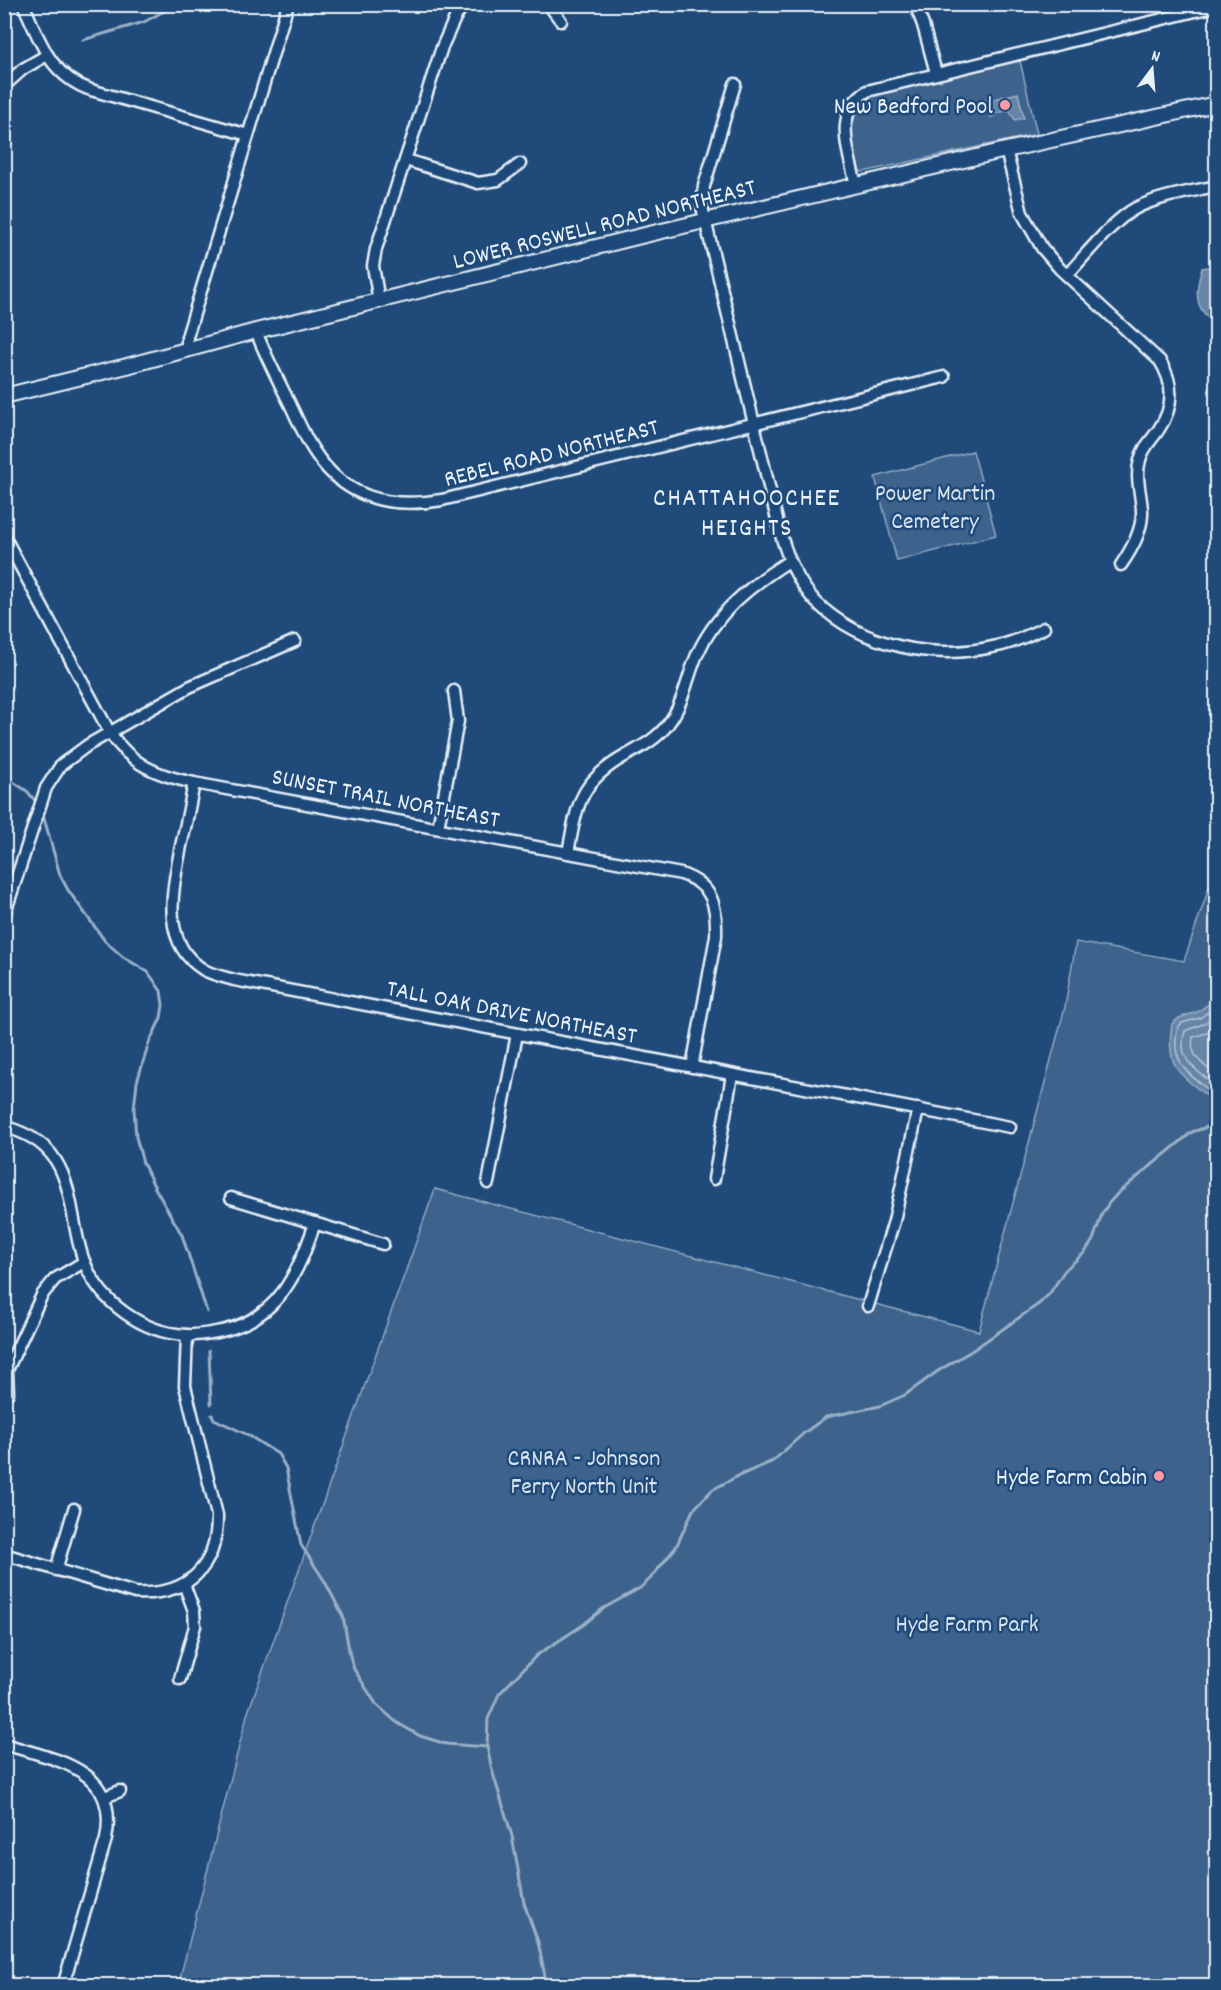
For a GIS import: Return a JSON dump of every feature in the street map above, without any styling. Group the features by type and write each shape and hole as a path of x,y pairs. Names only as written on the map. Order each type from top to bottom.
{"street":[{"path":"23,4 47,56 65,77 81,86 248,135"},
{"path":"188,350 187,337 288,4"},
{"path":"379,301 374,275 374,258 442,47 464,4"},
{"path":"548,4 561,21"},
{"path":"915,4 936,74"},
{"path":"856,185 845,131 848,113 864,92 1216,6"},
{"path":"4,86 23,69 47,56"},
{"path":"735,84 704,186 702,201 705,222 754,425 789,561 801,581 822,607 841,623 879,640 918,649 961,651 1019,640 1044,628"},
{"name":"LOWER ROSWELL ROAD NORTHEAST","path":"4,396 256,331 856,185 1216,104"},
{"path":"1006,150 1016,194 1026,221 1042,248 1067,275 1160,361 1168,376 1171,400 1166,417 1139,460 1141,525 1121,565"},
{"path":"406,160 478,183 498,180 520,164"},
{"path":"1067,275 1119,220 1130,212 1152,202 1216,186"},
{"name":"REBEL ROAD NORTHEAST","path":"256,331 304,434 321,461 342,483 372,498 390,503 422,504 442,500 944,378"},
{"name":"SUNSET TRAIL NORTHEAST","path":"4,536 110,732 120,747 135,761 150,770 194,783 681,874 700,883 715,907 717,921 692,1067"},
{"path":"568,853 577,812 589,784 609,766 642,747 663,731 675,715 701,647 715,622 747,590 789,561"},
{"path":"4,916 40,803 53,775 72,755 189,687 295,641"},
{"path":"438,828 458,721 454,691"},
{"name":"TALL OAK DRIVE NORTHEAST","path":"194,783 173,890 172,912 184,949 189,957 204,970 234,980 1010,1126"},
{"path":"488,1183 517,1034"},
{"path":"714,1179 732,1075"},
{"path":"868,1305 894,1221 918,1109"},
{"path":"4,1126 35,1139 57,1161 66,1186 84,1262 103,1292 126,1313 150,1326 187,1335 225,1330 240,1325 263,1311 283,1294 300,1265 315,1223"},
{"path":"231,1198 383,1244"},
{"path":"8,1393 7,1370 42,1295 54,1279 84,1262"},
{"path":"4,1554 135,1593 160,1593 184,1584 192,1580 208,1561 217,1528 217,1515 186,1386 187,1335"},
{"path":"56,1570 74,1509"},
{"path":"180,1679 195,1626 194,1611 184,1584"},
{"path":"4,1744 80,1769 97,1785 105,1797 110,1814 106,1839 63,1986"},
{"path":"105,1797 120,1791"}],"green space":[{"path":"1020,61 1037,134 863,172 859,170 851,129 854,115 869,98 877,94"},
{"name":"Power Martin Cemetery","path":"973,451 996,535 897,561 875,477"},
{"name":"CRNRA - Johnson Ferry North Unit","path":"1216,867 1216,1985 178,1986 247,1715 435,1189 979,1331 1065,1007 1076,942 1184,961"}],"water":[{"name":"New Bedford Pool","path":"1018,93 1024,118 1015,120 1009,110 991,117 986,99"},
{"path":"1208,267 1216,270 1216,324 1203,312 1197,292 1202,268"},
{"path":"1216,999 1216,1103 1179,1071 1171,1053 1170,1040 1172,1024 1179,1018 1197,1012"}],"waterway":[{"path":"83,40 144,22 177,4"},
{"path":"4,776 27,791 37,803"},
{"path":"42,811 60,875 68,890 105,941 123,957 148,972 161,991 163,1005 161,1018 149,1043 137,1082 134,1109 136,1137 143,1163 182,1235 207,1312"},
{"path":"547,1986 538,1942 524,1903 512,1836 487,1747 488,1719 499,1694 537,1655 583,1625 604,1608 640,1588 650,1579 676,1547 693,1510 712,1490 773,1461 826,1417 880,1406 905,1395 1040,1303 1050,1293 1065,1270 1085,1252 1093,1240 1102,1214 1118,1193 1192,1132 1216,1124"},
{"path":"209,1351 211,1404"},
{"path":"212,1415 214,1419 248,1435 278,1454 286,1468 301,1545 324,1580 343,1616 354,1669 376,1704 396,1722 420,1736 446,1744 487,1747"}],"place":[{"name":"New Bedford Pool","path":"1005,105"},
{"name":"Hyde Farm Cabin","path":"1159,1476"}],"district":[{"name":"CHATTAHOOCHEE HEIGHTS","path":"747,511"}],"park label":[{"name":"Hyde Farm Park","path":"967,1623"}]}
